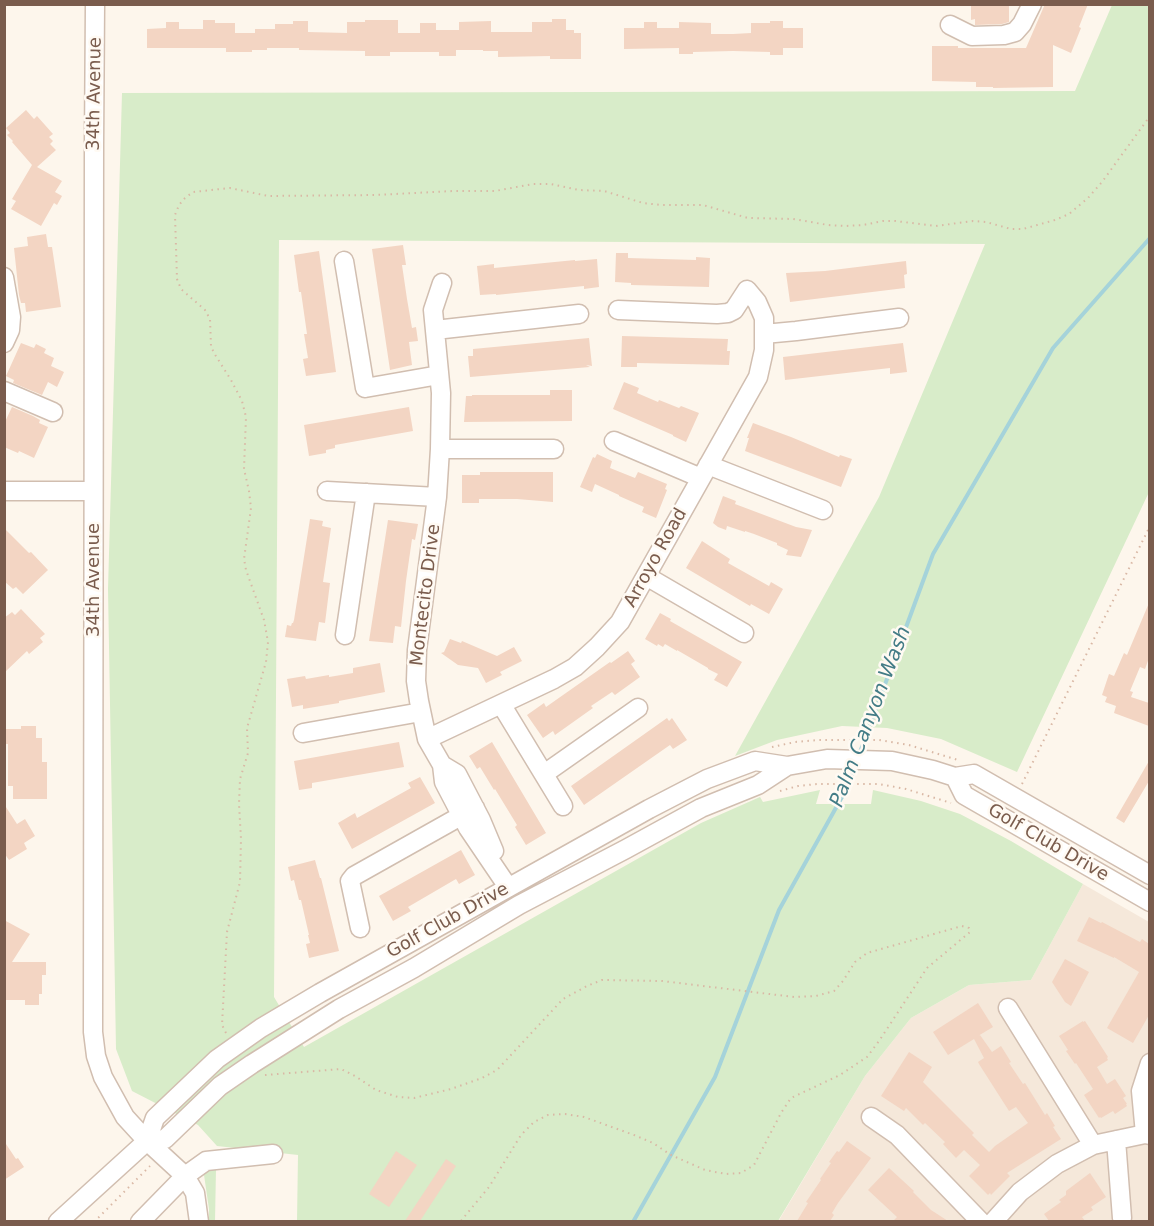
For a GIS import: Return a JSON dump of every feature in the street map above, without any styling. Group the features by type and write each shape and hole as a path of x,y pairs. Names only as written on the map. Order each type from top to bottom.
{"street":[{"name":"34th Avenue","path":"95,4 93,1032 96,1056 103,1077 125,1117 185,1176"},
{"path":"950,25 972,36 1004,35 1015,32 1022,24 1032,4"},
{"path":"344,261 365,388 439,375"},
{"path":"4,277 11,317 10,330 4,343"},
{"name":"Montecito Drive","path":"442,283 433,310 441,393 437,497 417,650 416,681 428,739 442,765 444,782 468,812 519,905"},
{"name":"Arroyo Road","path":"428,739 575,667 620,622 758,377 764,350 764,318 758,302 747,290 734,310 728,313 618,310"},
{"path":"435,330 579,314"},
{"path":"764,334 899,318"},
{"path":"4,391 53,412"},
{"path":"614,441 823,510"},
{"path":"440,449 554,449"},
{"path":"4,491 93,491"},
{"path":"327,491 437,497"},
{"path":"345,635 366,493"},
{"path":"646,576 744,633"},
{"path":"501,704 563,807"},
{"path":"544,774 638,708"},
{"path":"303,733 421,712"},
{"name":"Golf Club Drive","path":"58,1221 147,1141 155,1118 217,1059 261,1028 649,809 707,779 755,761 787,766 827,759 892,761 955,777 974,774 1149,875"},
{"name":"Golf Club Drive","path":"147,1141 165,1138 220,1086 339,1009 414,968 519,905 701,808 758,785 787,766"},
{"name":"Golf Club Drive","path":"955,777 964,795 1149,902"},
{"path":"360,928 350,881 354,876 468,812"},
{"path":"1008,1008 1093,1145"},
{"path":"993,1221 1020,1192 1057,1164 1093,1145 1147,1134 1141,1091 1149,1063"},
{"path":"871,1117 897,1135 981,1221"},
{"path":"1116,1140 1122,1218"},
{"path":"140,1221 185,1176 206,1161 273,1154"},
{"path":"185,1176 195,1193 199,1221"}],"path":[{"path":"227,1035 222,1025 222,1012 227,932 240,882 240,779 248,753 247,728 266,662 268,642 264,620 244,559 250,508 244,469 246,417 242,401 211,346 210,319 205,310 181,289 177,279 175,215 185,198 194,192 230,188 268,196 495,191 533,184 551,184 579,190 604,191 643,203 703,205 748,218 793,219 844,226 883,221 936,226 973,221 1011,229 1023,229 1069,214 1088,198 1149,116"},
{"path":"1023,783 1149,526"},
{"path":"840,739 879,740"},
{"path":"773,792 798,786 827,783 875,784 906,789 958,806"},
{"path":"260,1072 272,1075 340,1069 376,1090 398,1097 414,1098 452,1089 497,1070 563,999 602,980 662,981 794,997 816,996 834,991 855,962 867,953 962,926 969,928 970,932 927,968 867,1056 840,1075 791,1098 754,1165 741,1173 705,1170 671,1155 653,1143 584,1117 565,1114 548,1115 534,1122 521,1135 489,1187 460,1221"},
{"path":"94,1221 162,1155"}],"shaded area":[{"path":"1083,884 1149,922 1149,1221 778,1222 865,1076 911,1018 969,985 1031,980"}],"green space":[{"path":"1112,5 1149,5 1149,492 1017,772 941,739 887,728 842,726 777,740 735,756 879,497 985,244 279,240 274,997 304,1047 701,823 760,797 763,802 820,790 816,804 871,804 873,790 921,801 960,814 1083,884 1031,980 969,985 911,1018 865,1076 778,1221 297,1221 298,1155 217,1146 198,1125 132,1091 116,1049 108,589 122,93 1075,91"},
{"path":"216,1169 215,1221 209,1221 204,1175"}],"building":[{"path":"971,4 1009,4 1009,22 975,25 975,19 971,20"},
{"path":"1045,4 1088,4 1071,53 1053,45 1053,87 993,88 976,87 976,82 932,81 932,46 1026,48"},
{"path":"552,19 566,19 566,30 581,33 581,59 550,59 550,56 498,57 498,51 483,50 456,50 456,56 439,56 439,52 390,52 390,56 365,56 365,51 299,50 299,48 226,52 226,48 147,48 147,29 166,28 166,22 179,22 179,29 203,29 203,20 215,20 215,23 235,23 235,33 255,33 255,29 275,29 275,24 308,21 308,32 347,33 347,22 398,20 398,33 420,33 420,23 436,23 436,30 459,30 459,22 491,21 491,32 532,32 532,22 552,22"},
{"path":"770,21 783,21 783,28 803,28 803,48 783,48 783,55 770,55 770,52 733,51 679,54 679,48 624,49 624,28 644,28 644,22 657,22 657,28 679,28 679,22 711,23 711,34 733,34 751,33 751,23 770,23"},
{"path":"26,110 34,119 37,116 53,134 49,137 53,141 50,144 56,150 37,167 62,181 55,192 62,196 57,205 54,203 41,226 11,209 16,201 12,199 32,165 7,135 10,133 6,128"},
{"path":"46,234 48,247 52,247 61,307 26,312 25,303 21,303 19,295 14,248 28,246 27,237"},
{"path":"403,245 406,265 402,265 407,299 412,328 416,327 418,341 409,342 412,365 390,370 372,249"},
{"path":"319,251 336,372 306,376 303,359 308,358 304,334 307,334 294,255"},
{"path":"616,253 628,253 628,258 696,260 696,257 710,258 709,287 631,285 631,283 615,282"},
{"path":"597,259 599,287 584,289 584,286 480,295 477,266 494,264 494,268"},
{"path":"906,261 905,288 790,302 786,273 825,271"},
{"path":"622,336 728,339 729,365 637,363 637,367 621,367"},
{"path":"589,338 592,366 586,365 590,367 470,377 468,356 473,356 473,349"},
{"path":"21,343 34,348 36,344 46,349 44,353 54,358 51,366 64,372 57,387 48,382 42,395 13,383 14,380 6,376"},
{"path":"903,343 907,372 890,374 890,368 785,380 783,357"},
{"path":"624,382 639,388 637,393 658,402 659,400 699,413 686,442 613,409"},
{"path":"550,390 572,390 572,421 464,422 466,396 550,395"},
{"path":"12,407 33,416 40,420 39,423 48,427 34,458 4,447 4,424"},
{"path":"409,407 413,431 335,445 335,448 326,450 326,453 309,456 304,425"},
{"path":"753,423 839,457 840,455 852,459 841,487 745,451"},
{"path":"597,454 612,461 610,468 635,478 638,472 667,484 665,489 667,490 656,518 642,512 644,507 595,484 592,492 580,487 593,457 595,458"},
{"path":"480,472 553,472 553,502 479,499 479,503 462,503 462,475 480,475"},
{"path":"723,496 736,501 735,504 796,527 812,530 801,557 786,555 788,550 754,534 727,526 726,530 718,527 713,523"},
{"path":"310,519 323,521 322,526 331,528 323,582 330,583 325,623 319,622 316,641 285,637 287,625 291,626 294,620"},
{"path":"388,520 418,524 415,540 412,539 401,627 395,626 393,643 369,641"},
{"path":"4,528 48,570 23,594 16,587 13,589 4,581"},
{"path":"702,541 730,559 728,563 769,586 771,582 783,589 769,614 751,604 750,606 686,568"},
{"path":"1149,603 1149,658 1145,669 1140,667 1130,691 1133,692 1131,697 1149,703 1149,726 1114,713 1116,706 1105,702 1107,697 1102,695 1109,674 1114,676 1124,653 1127,655"},
{"path":"21,609 45,634 40,638 43,642 29,654 27,651 4,673 4,618 12,612 15,615"},
{"path":"660,613 742,662 727,687 714,680 718,674 708,668 665,644 663,647 658,644 657,646 645,639"},
{"path":"450,639 461,643 462,641 497,656 514,647 522,661 500,672 502,675 486,683 478,668 458,665 441,653 444,652"},
{"path":"628,651 635,661 631,664 640,677 615,695 612,692 591,706 593,708 555,735 553,731 543,738 527,715 544,703 546,707"},
{"path":"380,663 385,692 303,709 303,705 292,707 287,679 305,676 306,679 329,675 329,677 353,673 353,668"},
{"path":"667,718 669,721 672,718 687,740 673,749 670,745 584,805 571,786"},
{"path":"21,726 36,726 36,738 42,738 42,762 47,762 47,799 13,799 13,786 8,786 8,744 4,744 4,729 21,729"},
{"path":"399,742 404,767 312,783 312,788 299,790 294,761"},
{"path":"492,742 546,833 526,845 515,827 517,825 495,789 480,767 477,769 469,756"},
{"path":"1149,761 1149,781 1124,823 1116,818"},
{"path":"420,777 435,803 352,849 338,823 355,813 357,818 411,788 408,783"},
{"path":"4,804 17,824 25,819 35,836 24,843 27,849 9,860 4,853"},
{"path":"461,850 475,875 459,884 456,879 408,907 411,911 393,921 379,896"},
{"path":"315,860 339,951 309,958 306,944 310,943 309,935 301,900 299,900 294,880 291,881 288,867"},
{"path":"1089,917 1140,942 1142,939 1149,944 1149,1015 1133,1043 1107,1028 1139,972 1114,957 1077,941"},
{"path":"4,920 30,934 12,962 46,962 46,975 42,975 42,994 39,994 39,1005 25,1005 25,1000 4,1000"},
{"path":"1065,959 1089,972 1071,1006 1065,1002 1052,982"},
{"path":"978,1003 993,1027 978,1036 980,1035 992,1052 1001,1046 1011,1062 1009,1063 1045,1115 1047,1113 1061,1139 1007,1173 1010,1176 991,1195 990,1193 988,1195 969,1176 980,1165 964,1150 956,1158 943,1144 945,1142 925,1123 923,1125 906,1108 904,1111 881,1096 909,1052 932,1067 923,1082 974,1133 972,1135 989,1152 1028,1123 1016,1107 1009,1111 978,1062 984,1058 974,1039 948,1055 933,1032"},
{"path":"1083,1021 1108,1057 1108,1060 1097,1067 1107,1084 1115,1079 1126,1096 1123,1098 1127,1106 1115,1114 1113,1111 1101,1118 1084,1095 1093,1089 1066,1051 1068,1050 1059,1036"},
{"path":"4,1141 24,1167 4,1180"},
{"path":"847,1141 871,1158 838,1203 830,1221 797,1221 808,1203 806,1202 831,1163 829,1162"},
{"path":"396,1151 417,1165 389,1207 369,1194"},
{"path":"446,1159 456,1166 420,1221 405,1221"},
{"path":"889,1168 931,1210 948,1221 893,1221 897,1217 868,1190"},
{"path":"1090,1173 1106,1197 1091,1207 1093,1210 1082,1217 1085,1221 1049,1221 1044,1214 1061,1202 1059,1200 1066,1195 1066,1191"}],"waterway":[{"name":"Palm Canyon Wash","path":"859,755 933,554 1053,348 1150,238"},
{"name":"Palm Canyon Wash","path":"633,1222 715,1077 779,910 847,788 856,765"}]}
